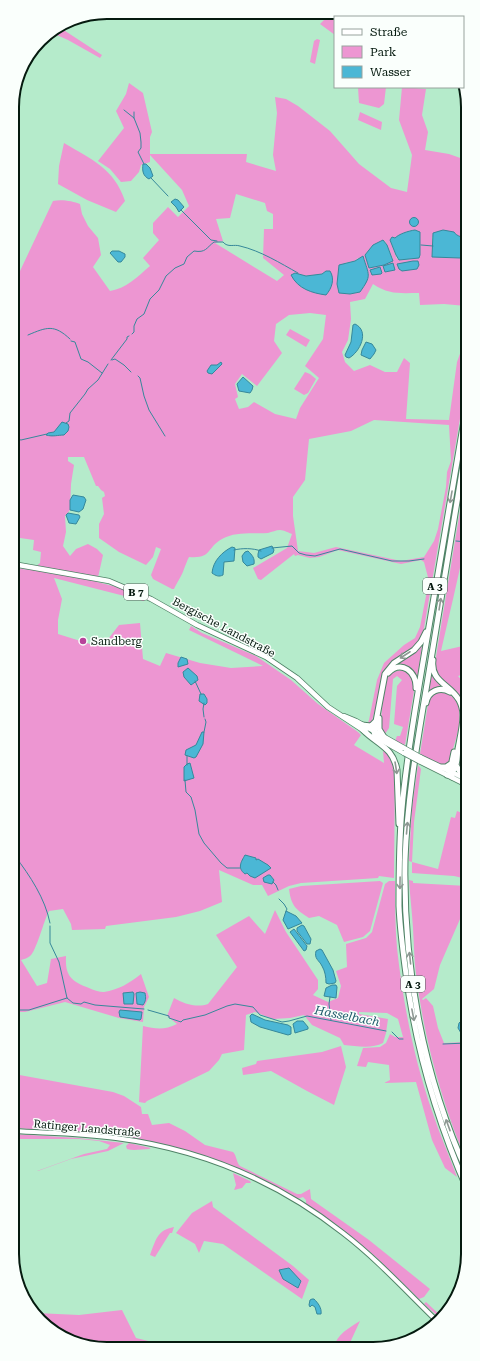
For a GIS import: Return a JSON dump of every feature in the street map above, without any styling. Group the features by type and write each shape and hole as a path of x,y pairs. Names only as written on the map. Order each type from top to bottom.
{"highway":[{"name":"A 3","path":"461,438 415,709 406,772 400,832 399,907 402,947 410,1003 421,1055 433,1100 447,1142 461,1175"},
{"name":"A 3","path":"461,477 422,711 406,833 406,907 408,946 420,1023 432,1072 446,1118 461,1156"},
{"path":"375,734 376,720 385,674 394,663 414,650 429,625"},
{"path":"434,640 436,644 433,663 435,675 440,682 455,694 461,706"},
{"path":"384,737 378,727 384,680 392,669 403,668 414,674 417,684 415,709"},
{"path":"422,711 429,695 439,689 448,691 458,701 461,712 461,721 454,764 461,773"},
{"path":"363,728 371,726 376,720"},
{"path":"363,728 391,753 396,763 400,832"},
{"path":"450,774 454,764 461,729"},
{"path":"442,767 454,764"}],"main road":[{"name":"Bergische Landstraße","path":"19,565 118,584 164,605 200,627 258,653 294,676 324,704 339,714 351,718 363,728 419,759 461,778"},
{"name":"Bergische Landstraße","path":"375,734 384,737 404,751"},
{"name":"Bergische Landstraße","path":"419,759 442,767 461,782"},
{"name":"Ratinger Landstraße","path":"19,1131 94,1136 141,1142 181,1151 234,1169 289,1196 325,1219 363,1249 434,1318"}],"green space":[{"path":"325,19 334,19 334,34 320,24"},
{"path":"64,30 102,55 100,58 57,35"},
{"path":"317,39 320,40 315,64 310,62 314,41"},
{"path":"129,83 143,93 152,132 150,137 150,154 247,154 246,162 276,171 273,155 277,113 275,97 286,99 298,106 330,131 359,164 391,188 407,192 412,155 399,120 402,88 426,89 422,115 428,132 425,150 449,154 461,158 461,238 455,236 432,237 432,256 461,258 461,306 444,304 420,305 419,293 390,292 373,284 365,299 350,302 351,319 348,340 342,352 345,362 354,371 370,365 385,372 397,372 404,358 410,363 406,419 449,420 457,362 461,351 461,413 424,628 421,637 412,649 397,658 387,668 371,724 367,725 377,680 384,663 404,645 415,638 420,627 426,596 430,585 424,562 421,560 401,564 338,550 319,557 310,558 298,555 295,556 294,554 261,580 258,579 253,568 287,548 292,534 280,530 268,533 245,533 227,536 217,542 205,555 189,557 181,577 174,589 172,589 153,579 151,575 161,549 156,547 153,557 146,565 119,552 99,538 99,524 104,514 102,498 105,496 104,492 96,486 84,457 68,457 68,461 74,465 71,484 70,510 65,516 66,532 63,546 70,556 76,549 88,544 97,549 103,555 97,582 117,587 144,599 144,601 54,578 62,599 58,620 58,634 90,644 105,643 119,625 140,623 143,659 160,666 166,653 200,663 231,668 263,666 189,630 191,626 202,633 256,656 291,680 318,704 358,732 361,735 354,745 384,763 383,751 395,764 394,878 379,876 378,878 301,883 289,886 268,896 262,885 253,885 219,870 222,902 200,911 176,917 106,926 105,929 72,930 71,924 63,909 49,911 32,953 30,956 21,960 37,986 47,983 51,959 66,956 66,963 70,977 78,983 98,991 104,992 119,988 141,974 149,997 144,1007 143,1022 119,1018 65,1002 25,1012 19,1012 19,569 31,570 19,567 33,569 40,563 41,552 33,550 34,540 19,538 19,273 53,201 60,200 80,204 82,214 88,226 98,238 101,255 93,267 110,291 127,285 150,266 143,258 159,240 153,233 153,223 168,207 178,217 189,206 182,190 150,155 150,162 141,165 139,172 131,181 121,182 110,169 98,161 124,128 116,111 126,94","holes":["236,194 265,203 267,211 273,214 273,229 264,229 263,258 284,275 277,281 215,243 223,241 216,219 230,218","415,230 420,232 420,255 415,258 403,260 397,259 390,240 409,231","385,241 393,259 391,262 370,268 365,255 373,245","358,258 363,287 360,292 350,294 339,293 337,284 345,263 355,261","326,271 330,271 332,275 302,288 291,275 295,273 306,276 322,274","310,313 326,315 323,339 305,366 319,378 300,408 296,419 275,414 254,402 248,407 239,409 235,399 238,397 235,384 242,374 257,386 282,353 274,341 276,324 289,315","374,420 449,425 451,461 447,472 446,487 438,529 434,541 424,557 401,561 336,547 314,553 298,551 293,516 293,497 305,480 309,439 351,431"]},
{"path":"358,88 386,88 384,104 379,108 359,103"},
{"path":"360,112 382,122 381,130 358,120"},
{"path":"64,143 93,160 115,180 125,201 116,212 87,200 58,184 59,166"},
{"path":"290,329 310,340 306,347 286,335"},
{"path":"305,372 316,379 308,393 304,395 294,389"},
{"path":"461,505 461,561 441,651 461,646 461,675 458,676 461,680 461,704 436,673 435,663"},
{"path":"423,640 417,679 410,669 404,667 392,668"},
{"path":"432,669 446,688 428,694"},
{"path":"402,670 410,674 415,685 405,745 395,741 397,736 400,736 403,727 394,724 397,686 402,680 397,676 393,679 389,728 385,734 380,729 384,689 388,675"},
{"path":"442,691 451,696 457,703 459,712 458,733 449,762 443,765 420,754 429,698 434,693"},
{"path":"461,732 461,772 458,769"},
{"path":"418,765 421,769 414,822 412,862 409,861 412,808"},
{"path":"457,811 461,813 461,878 412,873 412,862 438,869 451,817 455,818"},
{"path":"409,880 413,881 413,883 461,886 461,917 440,965 434,989 422,999 423,1000 426,998 433,1006 438,1028 444,1043 461,1042 461,1147 442,1095 429,1047 419,998 415,968"},
{"path":"380,881 383,883 370,931 363,937 344,942 337,925 319,916 309,918 300,912 294,906 289,889 301,886"},
{"path":"389,881 395,881 395,923 397,948 402,989 415,1051 435,1119 457,1177 445,1168 432,1140 416,1082 384,1083 390,1080 389,1065 368,1062 366,1067 357,1066 363,1048 380,1047 386,1043 390,1034 395,1037 403,1037 398,1019 387,1013 359,1012 359,1014 388,1019 383,1043 364,1047 344,1045 340,1038 312,1025 304,1015 273,1019 255,1012 246,1015 244,1050 222,1054 219,1060 209,1071 145,1103 139,1102 143,1026 160,1028 177,1024 167,1016 174,998 191,1005 199,1006 208,1004 237,967 216,935 249,916 265,934 275,910 286,932 318,980 318,989 313,995 328,1002 338,998 341,986 336,971 347,967 346,944 366,938 372,932 385,884"},
{"path":"341,1046 346,1067 334,1105 271,1071 243,1075 242,1068 256,1064 257,1061 322,1052"},
{"path":"19,1075 113,1092 124,1096 141,1107 142,1114 148,1114 152,1125 169,1123 185,1131 205,1145 233,1152 240,1166 297,1194 301,1194 310,1189 311,1199 369,1240 430,1289 424,1297 419,1299 376,1257 337,1225 306,1205 306,1200 303,1197 297,1199 263,1180 230,1165 195,1153 160,1144 125,1138 52,1130 19,1128"},
{"path":"19,1134 78,1138 124,1143 108,1151 71,1159 37,1171 84,1154 107,1149 110,1145 99,1141 79,1139 19,1139"},
{"path":"129,1143 151,1148 135,1150 127,1149 126,1146"},
{"path":"233,1173 250,1181 251,1183 246,1183 242,1188 234,1190 236,1185"},
{"path":"212,1201 213,1207 293,1266 309,1280 302,1299 223,1244 204,1241 199,1253 195,1244 176,1233 192,1213"},
{"path":"174,1227 172,1233 170,1233 155,1257 150,1255 158,1236 168,1228"},
{"path":"426,1302 438,1313 436,1315 424,1304"},
{"path":"122,1310 136,1338 152,1342 107,1342 85,1339 63,1330 43,1313 79,1315"},
{"path":"360,1321 350,1342 336,1342 338,1338"}],"water":[{"path":"143,164 146,164 150,168 153,176 149,179 143,173"},
{"path":"175,199 178,200 184,207 179,212 171,202"},
{"path":"414,217 419,222 414,227 409,222"},
{"path":"415,230 420,232 419,258 399,260 390,240 392,237 395,238 409,231"},
{"path":"443,230 454,232 461,237 461,258 432,257 433,233"},
{"path":"383,240 387,245 393,261 384,265 369,268 365,255 373,245"},
{"path":"112,251 119,251 125,254 125,257 121,262 118,262 110,253"},
{"path":"363,256 368,275 364,286 360,292 350,294 339,293 337,284 339,265 355,261"},
{"path":"418,261 419,265 417,269 402,271 399,269 397,264"},
{"path":"393,263 395,270 385,272 383,266"},
{"path":"380,267 381,274 372,275 370,270"},
{"path":"326,271 330,271 333,280 326,295 306,290 297,284 291,275 295,273 306,276 322,274"},
{"path":"355,324 360,327 363,336 357,351 349,358 345,355 351,342 353,325"},
{"path":"366,342 372,344 376,350 370,359 361,355"},
{"path":"221,362 222,364 212,374 208,373 207,371 211,365 217,365"},
{"path":"243,377 253,386 250,393 239,391 237,384"},
{"path":"62,422 68,424 69,427 68,431 64,435 46,435 54,432"},
{"path":"73,495 84,497 86,500 83,509 79,512 70,510 70,500"},
{"path":"68,513 79,515 80,517 76,524 69,523 66,515"},
{"path":"272,546 274,550 273,553 261,559 258,557 259,550"},
{"path":"232,547 235,548 234,561 224,562 223,575 218,576 212,573 214,565 219,557"},
{"path":"248,551 253,557 254,564 247,566 243,562 242,556"},
{"path":"181,657 187,659 188,664 178,667 178,663"},
{"path":"188,668 197,676 198,680 191,685 184,677 183,672"},
{"path":"200,694 204,694 207,699 207,703 205,705 199,701"},
{"path":"202,732 204,732 203,744 196,757 194,758 185,755 186,750 196,745"},
{"path":"190,763 194,778 184,781 184,767"},
{"path":"245,855 256,858 256,860 258,859 271,868 255,878 247,873 245,874 240,867"},
{"path":"270,875 274,880 272,884 264,882 263,878"},
{"path":"286,911 296,916 302,923 288,929 283,920"},
{"path":"302,925 311,939 310,944 307,944 297,931 297,928"},
{"path":"294,929 307,946 306,950 304,951 290,932"},
{"path":"320,949 333,970 336,981 335,983 326,983 324,970 316,956 316,951"},
{"path":"336,985 337,987 336,998 324,996 326,988"},
{"path":"133,992 133,1004 124,1004 123,993"},
{"path":"136,993 145,993 146,999 143,1005 137,1004"},
{"path":"120,1010 142,1012 141,1019 120,1017"},
{"path":"252,1014 265,1020 288,1025 291,1027 291,1034 288,1035 260,1027 251,1022 250,1016"},
{"path":"297,1021 303,1021 308,1029 295,1033 293,1024"},
{"path":"461,1021 461,1033 458,1028"},
{"path":"289,1268 301,1281 298,1288 283,1279 279,1270"},
{"path":"312,1299 317,1302 321,1310 321,1314 317,1314 315,1307 312,1305 310,1307 310,1300"}],"waterway":[{"path":"124,110 134,118 140,133 141,148 138,152 144,164"},
{"path":"134,112 134,118"},
{"path":"151,178 168,196"},
{"path":"181,210 211,240 217,241"},
{"path":"132,334 134,332 134,326 137,319 144,314 150,299 159,290 166,276 175,268 184,264 187,257 194,251 203,251 214,242 223,242 231,246 248,248 298,273"},
{"path":"421,245 433,246"},
{"path":"28,335 50,328 59,331 70,339"},
{"path":"111,360 129,336"},
{"path":"71,341 75,342 81,359 88,362 102,373"},
{"path":"112,360 115,359 131,372"},
{"path":"66,423 69,421 70,413 88,389 98,380 108,364"},
{"path":"138,376 140,378 149,410 165,436"},
{"path":"19,440 47,434"},
{"path":"456,541 461,541"},
{"path":"272,548 292,546 299,553 315,556 340,549 392,561 424,559"},
{"path":"234,550 255,549 261,551"},
{"path":"195,681 201,694"},
{"path":"204,703 204,717"},
{"path":"204,732 206,722 205,719"},
{"path":"187,756 187,765"},
{"path":"185,780 186,792 191,797 199,834 204,843 227,868 240,868"},
{"name":"Hasselbach","path":"19,862 41,896 50,923"},
{"path":"273,882 278,890"},
{"path":"279,899 287,909 286,911"},
{"name":"Hasselbach","path":"50,926 50,943 59,962 67,998 73,1003 81,1004 84,1002 95,1005 144,1009"},
{"path":"330,997 329,1004 331,1020"},
{"path":"19,1010 29,1010 67,998"},
{"name":"Hasselbach","path":"148,1010 169,1016 169,1018 181,1022 183,1020 205,1015 235,1004 253,1007 260,1015 282,1022 307,1016 386,1031"},
{"name":"Hasselbach","path":"392,1032 399,1039 403,1039"},
{"name":"Hasselbach","path":"443,1044 461,1043"}],"place":[{"name":"Sandberg","path":"83,641"}]}
